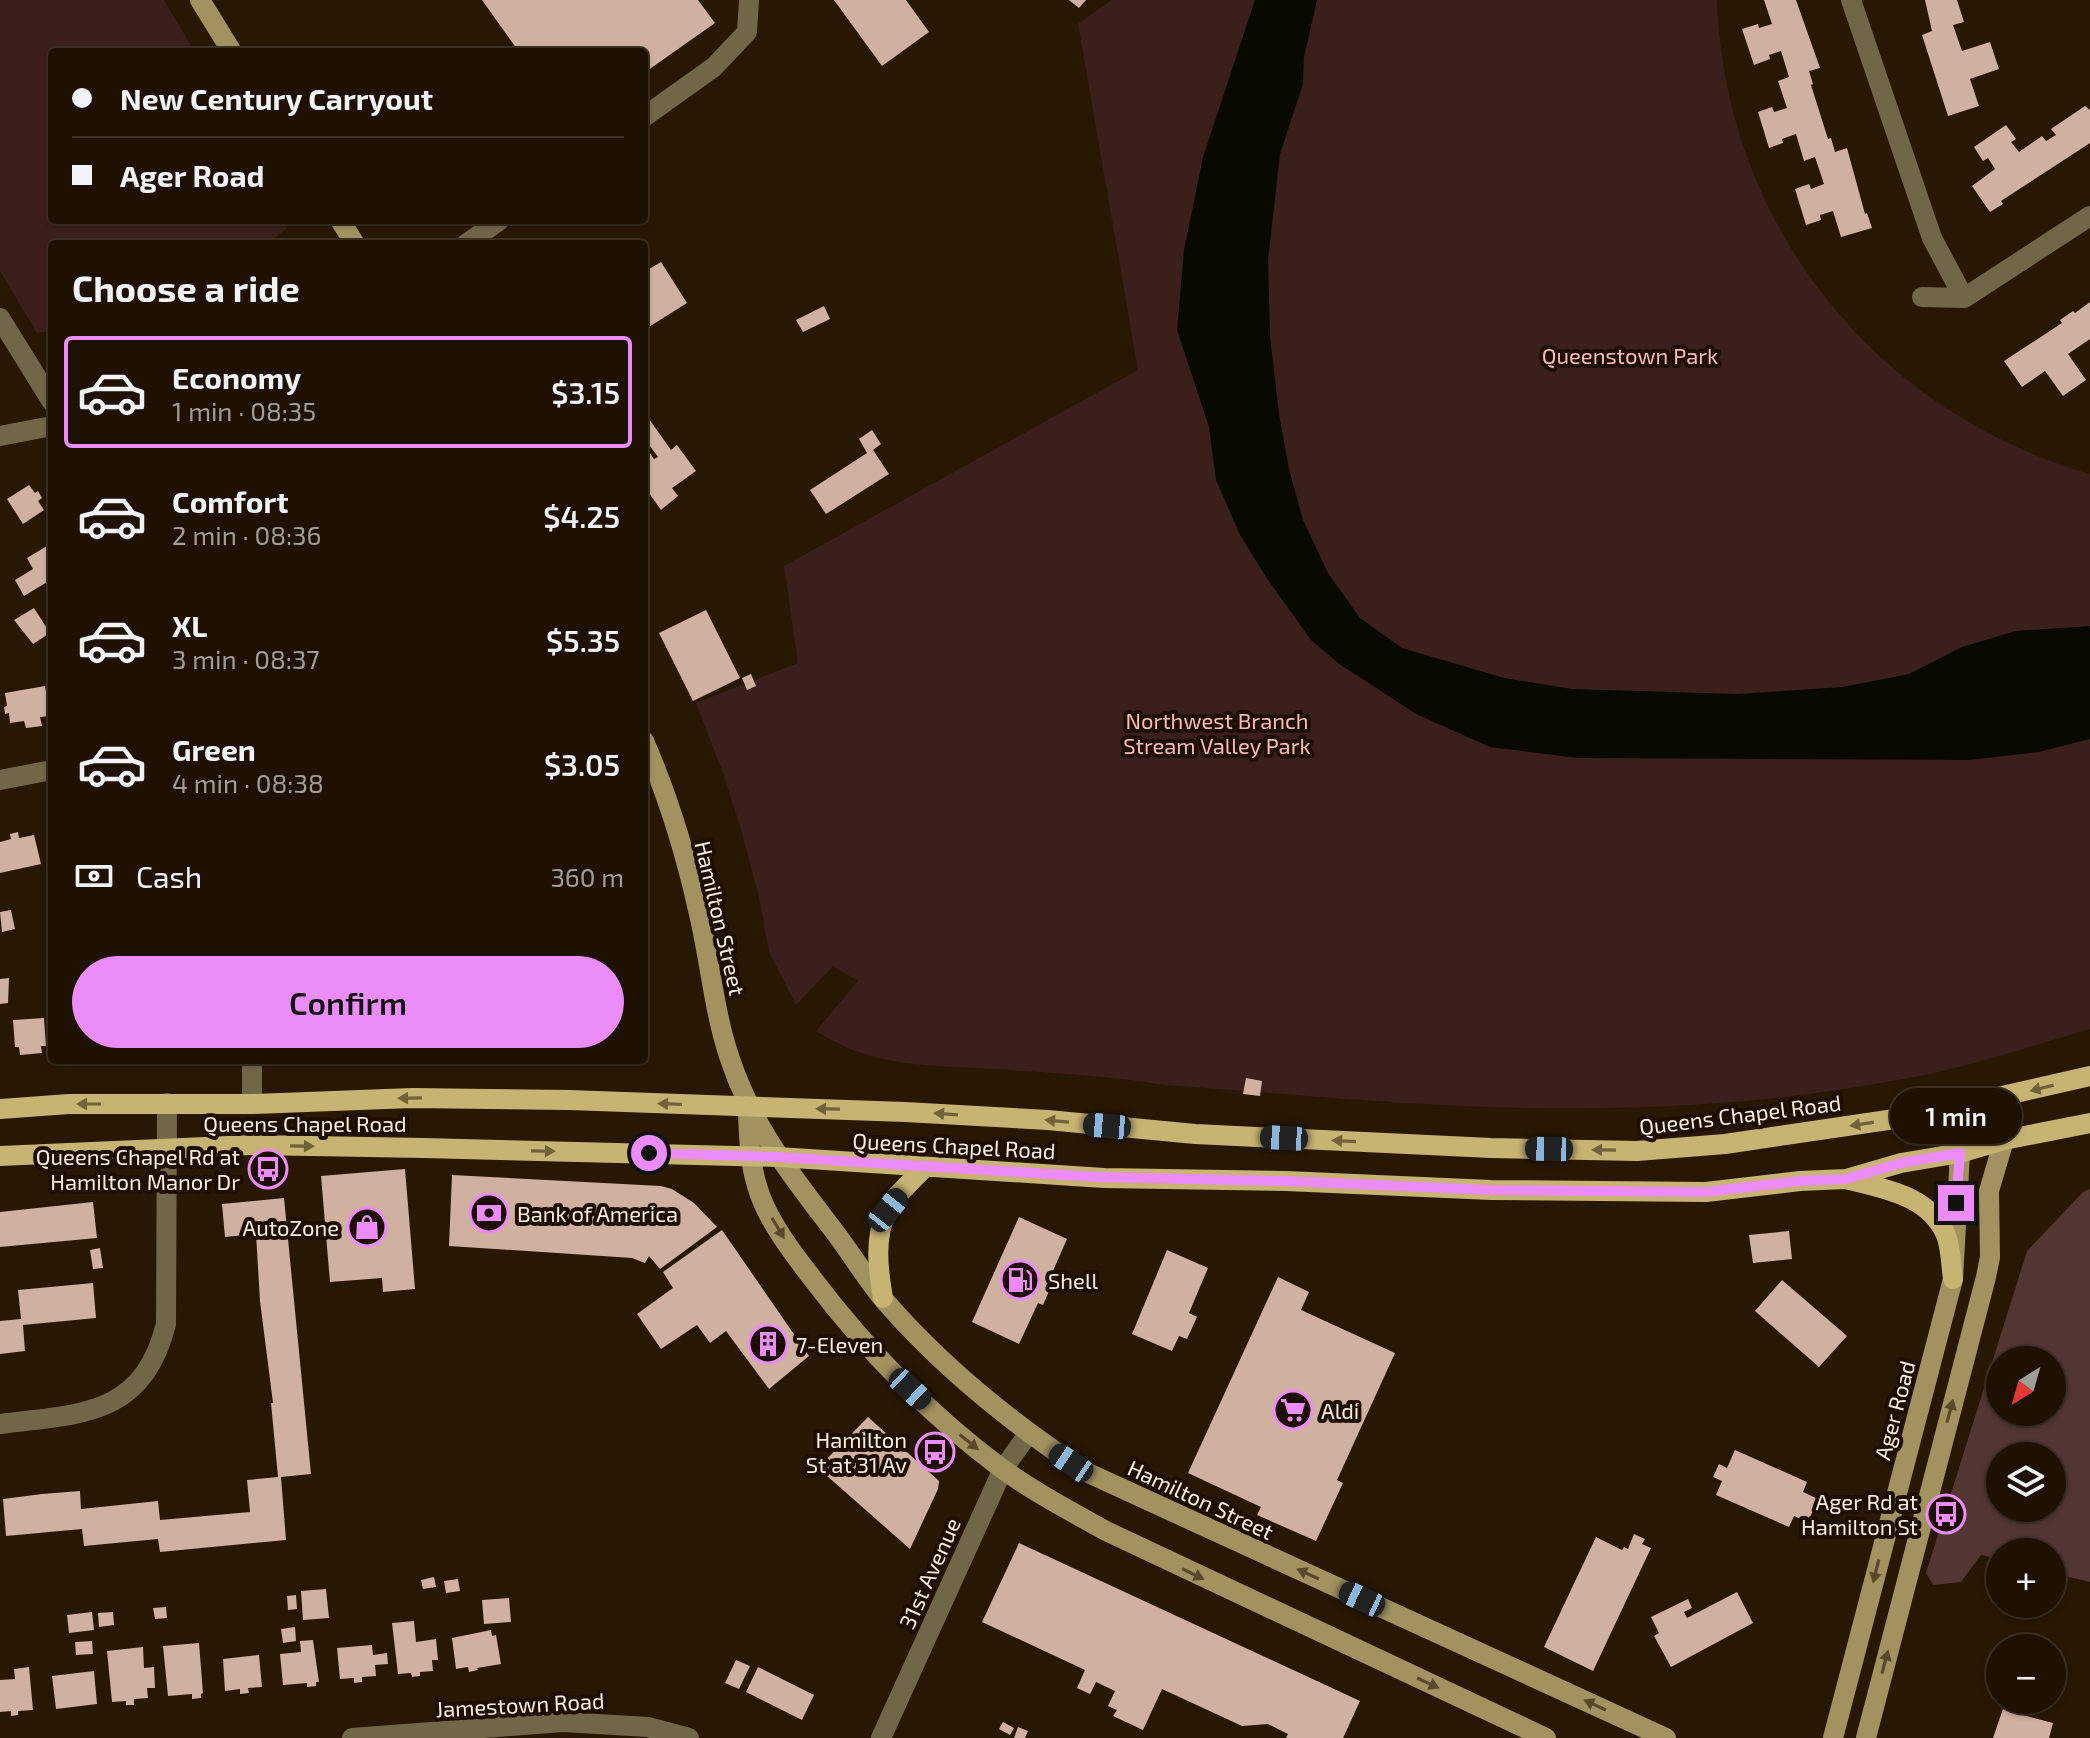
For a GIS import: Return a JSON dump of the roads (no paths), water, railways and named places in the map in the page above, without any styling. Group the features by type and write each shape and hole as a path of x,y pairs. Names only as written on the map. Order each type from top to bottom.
{"main road":[{"path":"200,0 230,48"},
{"name":"Hamilton Street","path":"648,751 680,843 699,914 728,1053 748,1108 778,1157 883,1298 954,1374 1029,1433 1100,1479 1666,1738"},
{"name":"Queens Chapel Road","path":"0,1109 69,1104 252,1104 422,1098 569,1100 905,1112 1048,1120 1226,1136 1637,1151 1725,1144 1915,1116 2090,1076"},
{"name":"Ager Road","path":"1833,1738 1953,1279 1960,1153 1971,1121 1994,1100"},
{"name":"Hamilton Street","path":"748,1108 749,1156 761,1197 791,1250 826,1297 910,1389 963,1438 1045,1497 1129,1543 1546,1738"},
{"name":"Queens Chapel Road","path":"0,1156 251,1145 749,1156 1098,1177 1491,1190 1706,1192 1846,1179 1901,1163 1960,1153 2004,1140 2090,1123"},
{"path":"1866,1738 1986,1277 1990,1257 1989,1191 2004,1140"},
{"path":"883,1298 878,1264 880,1235 888,1210 924,1168"},
{"path":"1846,1179 1903,1195 1927,1208 1947,1238 1953,1279"}],"street":[{"path":"648,114 714,67 747,32 749,0"},
{"path":"1851,0 1932,238 1964,298"},
{"path":"1922,297 1964,298 2090,216"},
{"path":"472,240 494,224"},
{"path":"0,318 48,396"},
{"path":"0,436 48,427"},
{"path":"0,780 48,771"},
{"path":"252,1064 252,1104"},
{"path":"0,1424 82,1414 106,1405 123,1396 149,1368 160,1350 166,1324 167,1103"},
{"name":"31st Avenue","path":"881,1738 1003,1469 1029,1433"},
{"name":"Jamestown Road","path":"352,1738 563,1722 648,1727 689,1738"}],"place":[{"name":"Queens Chapel Rd at Hamilton Manor Dr","path":"268,1169"},
{"name":"Bank of America","path":"489,1213"},
{"name":"AutoZone","path":"367,1227"},
{"name":"Shell","path":"1020,1280"},
{"name":"7-Eleven","path":"768,1344"},
{"name":"Aldi","path":"1293,1410"},
{"name":"Hamilton St at 31 Av","path":"935,1452"},
{"name":"Ager Rd at Hamilton St","path":"1946,1514"}],"park label":[{"name":"Queenstown Park","path":"1630,355"},
{"name":"Northwest Branch Stream Valley Park","path":"1217,732"}]}
